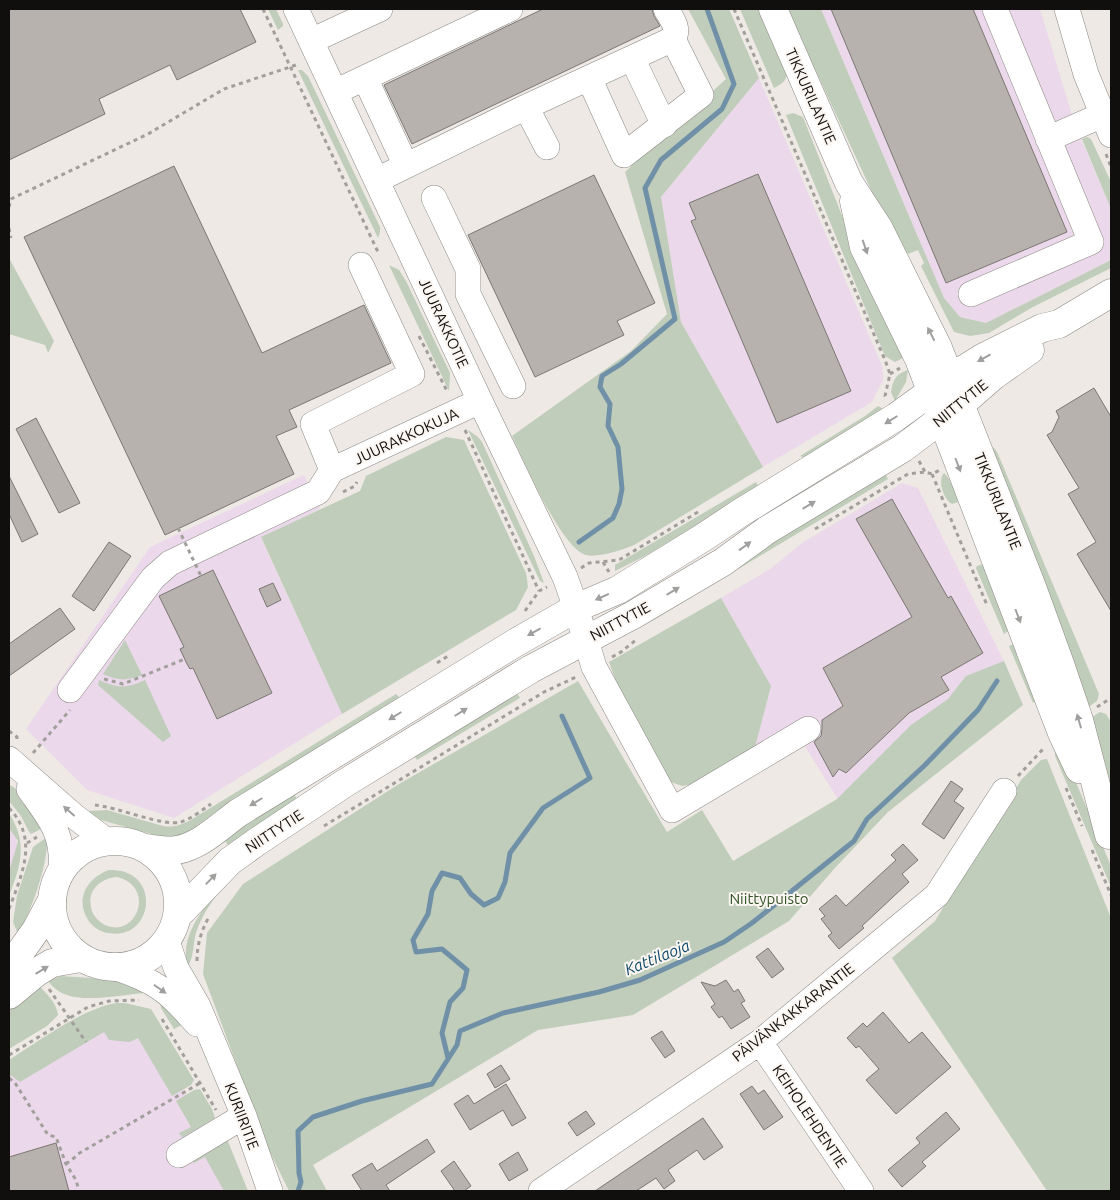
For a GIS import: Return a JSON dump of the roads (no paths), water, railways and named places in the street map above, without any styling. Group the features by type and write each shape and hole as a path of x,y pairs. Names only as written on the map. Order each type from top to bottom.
{"main road":[{"name":"TIKKURILANTIE","path":"773,9 849,183 879,229 938,348 940,385 1032,588 1079,720 1110,837"},
{"name":"NIITTYTIE","path":"145,848 175,851 202,840 238,813 515,642 576,608 618,590 887,404 940,385 982,358 1042,328 1059,324 1111,293"},
{"name":"NIITTYTIE","path":"178,915 230,861 258,841 345,783 531,669 633,615 722,562 767,530 910,443 951,412 993,376 1048,337 1059,324"},
{"name":"TIKKURILANTIE","path":"951,412 1062,734 1110,837"},
{"path":"108,841 126,841 145,848 163,862 170,871 178,892 178,915 167,941 149,958 136,964 116,968 99,966 81,958 66,944 58,932 53,919 52,900 55,884 61,871 72,857 88,847 108,841"},
{"path":"9,968 36,930 52,900"},
{"path":"9,995 37,972 52,963 81,958"}],"street":[{"name":"JUURAKKOTIE","path":"296,9 565,577 594,667 672,810 808,729"},
{"path":"315,49 380,9"},
{"path":"335,92 510,9"},
{"path":"377,180 526,107 673,39 677,34 676,28 666,9"},
{"path":"971,294 1091,242 995,9"},
{"path":"1048,139 1107,125 1086,74 1067,9"},
{"path":"589,78 624,155 702,95 673,39"},
{"path":"632,58 664,125"},
{"path":"365,78 406,166"},
{"path":"526,107 547,147"},
{"path":"434,198 468,269 468,294 513,386"},
{"path":"72,697 153,578 170,563 318,492 332,470 313,424 412,374 361,265"},
{"name":"JUURAKKOKUJA","path":"332,470 480,401"},
{"path":"9,760 74,816 108,841"},
{"path":"9,760 51,821 58,835 62,856 61,871"},
{"name":"PÄIVÄNKAKKARANTIE","path":"541,1191 760,1042 936,895 1004,791"},
{"name":"KURIIRITIE","path":"167,941 172,958 170,982 177,1003 213,1041 235,1122 270,1191"},
{"name":"KURIIRITIE","path":"116,968 138,976 170,982"},
{"name":"KEIHOLEHDENTIE","path":"760,1042 861,1191"},
{"path":"179,1155 235,1122"}],"waterway":[{"path":"579,542 613,518 619,504 622,489 618,447 608,426 610,404 600,387 602,376 621,364 675,319 645,188 661,160 722,109 734,84 707,9"},
{"name":"Kattilaoja","path":"298,1191 301,1182 298,1131 313,1117 362,1101 432,1084 457,1045 460,1031 503,1013 599,992 640,980 724,942 752,923 854,841 867,819 925,765 978,710 997,681"},
{"path":"448,1058 442,1033 450,1002 463,988 467,970 442,949 416,952 413,940 428,914 432,891 442,873 460,878 471,894 484,905 498,898 505,882 510,853 543,808 590,778 562,716"}],"park label":[{"name":"Niittypuisto","path":"769,898"}]}
